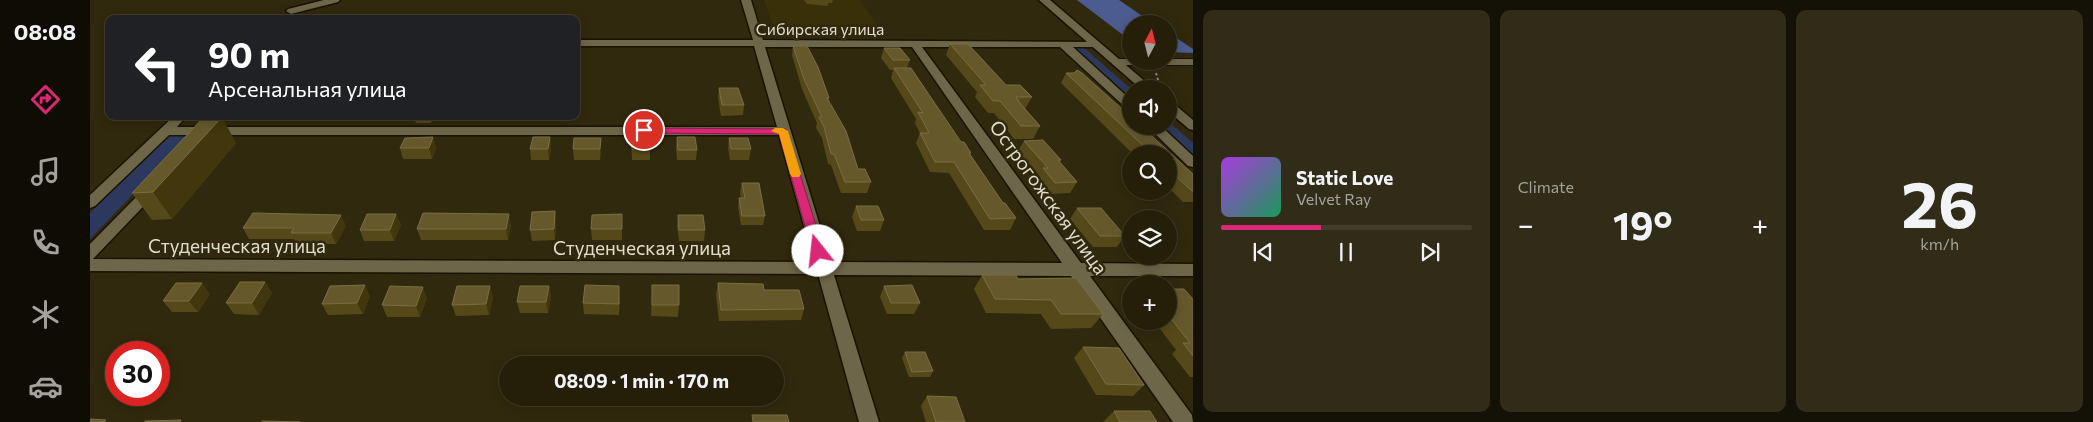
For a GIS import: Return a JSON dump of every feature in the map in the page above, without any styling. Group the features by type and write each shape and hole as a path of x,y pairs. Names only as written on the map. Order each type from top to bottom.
{"street":[{"path":"287,15 302,0"},
{"path":"746,0 869,422"},
{"path":"1044,0 1137,80"},
{"path":"291,11 330,1"},
{"name":"Сибирская улица","path":"580,43 1094,44"},
{"name":"Острогожская улица","path":"915,44 1186,422"},
{"path":"1063,44 1122,98"},
{"path":"1177,113 1193,126"},
{"path":"90,204 177,120"},
{"path":"194,144 216,120"},
{"path":"166,131 783,131"},
{"path":"1163,135 1193,162"},
{"path":"90,254 162,178"},
{"name":"Студенческая улица","path":"90,265 1193,270"}],"lane":[{"path":"1115,62 1193,62"}],"shaded area":[{"path":"764,0 860,0 878,27 773,27"},
{"path":"1077,0 1119,0 1141,15 1122,15 1122,34"},
{"path":"1178,39 1193,49 1193,53 1178,52"},
{"path":"1069,46 1082,46 1122,81 1122,93"},
{"path":"1177,129 1193,143 1193,156 1169,135 1177,135"},
{"path":"191,134 90,239 90,213 169,135"}],"building":[{"path":"950,44 968,44 1006,85 1020,85 1032,97 1016,97 1040,126 1021,126 1000,101 993,101 980,85 986,85"},
{"path":"793,46 807,46 818,67 829,98 827,98 846,131 858,169 865,169 871,182 845,182 834,154 831,154 824,127 819,117 822,117 804,79"},
{"path":"884,48 900,48 910,60 893,60"},
{"path":"894,68 911,68 961,142 964,142 971,153 969,153 1003,203 1005,203 1016,218 990,219 954,162 935,162 920,133 929,133 918,112 923,113"},
{"path":"1077,70 1082,73 1122,109 1122,126 1066,73 1074,73"},
{"path":"719,88 738,88 744,105 722,105"},
{"path":"201,120 219,120 153,192 132,193"},
{"path":"1132,135 1151,135 1162,145 1142,145"},
{"path":"433,137 429,148 400,148 405,138"},
{"path":"533,137 550,137 548,149 530,149"},
{"path":"631,137 649,137 650,149 632,149"},
{"path":"677,137 695,137 697,150 678,150"},
{"path":"574,138 601,138 600,149 573,149"},
{"path":"729,138 748,138 751,149 731,149"},
{"path":"1043,140 1077,182 1055,183 1043,168 1048,168 1024,141"},
{"path":"1177,159 1193,174 1192,191 1177,177"},
{"path":"742,183 759,183 765,216 742,216 739,198 745,198"},
{"path":"856,206 878,206 884,220 861,220"},
{"path":"1077,208 1101,208 1122,232 1122,236 1100,236"},
{"path":"555,211 554,229 530,230 532,212"},
{"path":"253,213 341,215 331,233 291,233 294,228 243,228"},
{"path":"423,213 509,214 506,229 417,229"},
{"path":"367,214 396,214 390,230 360,230"},
{"path":"622,214 622,229 591,229 592,215"},
{"path":"678,215 703,215 705,230 679,230"},
{"path":"982,275 1016,275 1018,279 1076,278 1103,314 1061,314 1051,300 995,299"},
{"path":"240,282 265,282 252,303 226,303"},
{"path":"176,283 202,283 189,301 163,301"},
{"path":"718,283 763,284 764,290 799,290 804,309 721,310"},
{"path":"365,285 357,303 322,304 330,286"},
{"path":"585,285 619,286 619,304 583,303"},
{"path":"652,285 679,285 679,305 652,305"},
{"path":"912,285 920,303 891,303 884,286"},
{"path":"390,286 423,287 416,306 382,305"},
{"path":"457,286 490,286 486,304 452,305"},
{"path":"520,286 549,286 546,302 517,302"},
{"path":"1177,289 1184,289 1193,299 1193,356 1183,343 1190,343 1177,326"},
{"path":"1083,347 1119,348 1144,385 1106,384"},
{"path":"905,352 925,352 933,371 912,372"},
{"path":"927,396 956,397 965,422 936,422"},
{"path":"1114,411 1150,411 1157,422 1120,422"},
{"path":"752,415 787,415 789,422 753,422"},
{"path":"90,419 106,420 104,422 90,422"},
{"path":"181,420 180,422 145,422 145,421"},
{"path":"262,421 300,422 262,422"}],"slow traffic":[{"path":"775,131 783,131 796,174"}],"route":[{"path":"644,130 783,131 818,251"}]}
